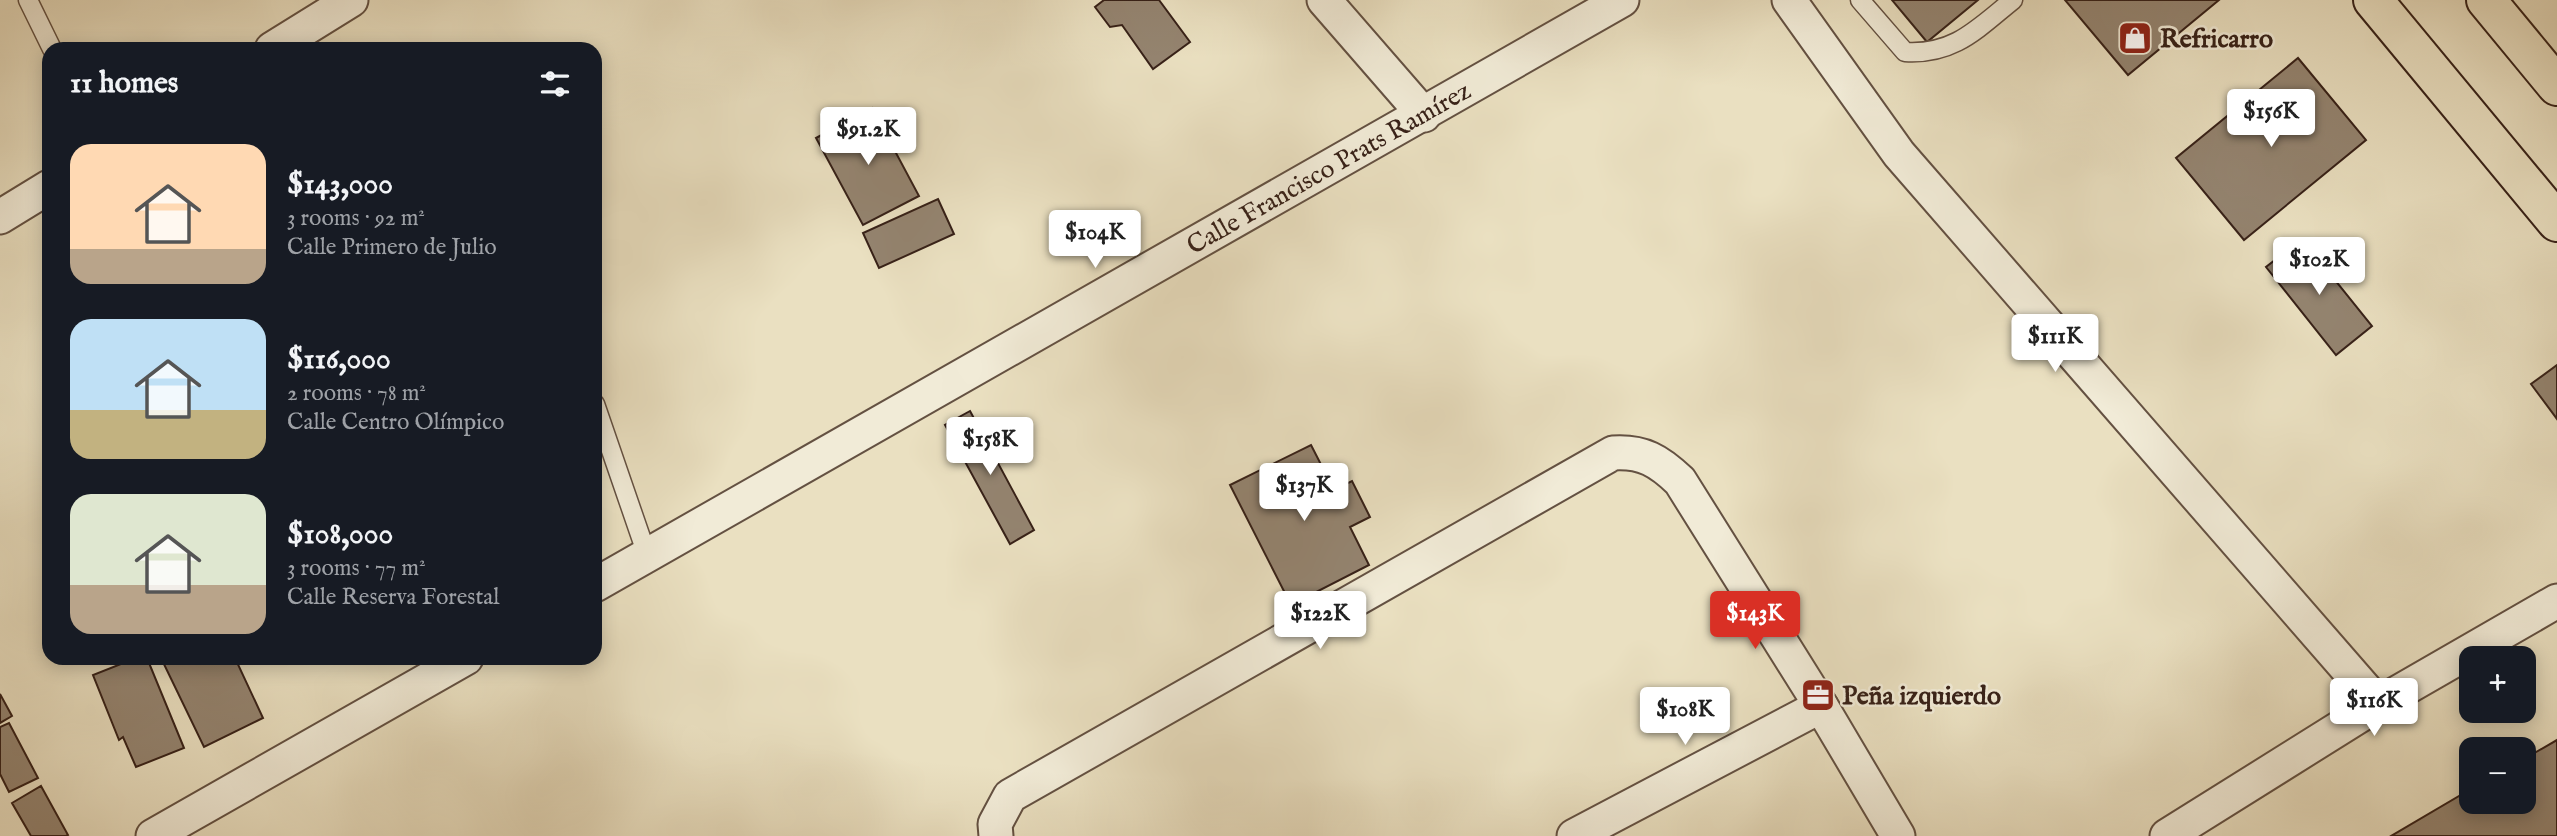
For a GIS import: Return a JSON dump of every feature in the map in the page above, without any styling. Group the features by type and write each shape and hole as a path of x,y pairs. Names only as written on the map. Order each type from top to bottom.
{"main road":[{"path":"2372,0 2557,222"},
{"path":"2486,0 2557,86"}],"street":[{"path":"283,42 351,0"},
{"path":"1324,0 1424,115"},
{"name":"Calle Francisco Prats Ramírez","path":"602,581 1622,0"},
{"path":"1789,0 1899,154 2378,704"},
{"path":"0,217 42,191"},
{"path":"996,836 995,824 1010,796 1613,453 1632,452 1657,460 1680,481 1821,706 1898,836"},
{"path":"2167,836 2378,704 2557,601"},
{"path":"153,836 454,665"},
{"path":"1574,836 1821,706"}],"lane":[{"path":"28,0 49,42"},
{"path":"1860,0 1905,52 1921,53 1950,47 2013,0"},
{"path":"602,424 647,555"}],"building":[{"path":"1104,0 1159,0 1190,42 1153,69 1122,25 1110,27 1095,7"},
{"path":"1892,0 1978,0 1927,42"},
{"name":"Refricarro","path":"2065,0 2219,0 2128,75"},
{"path":"2298,58 2366,140 2244,240 2176,158"},
{"path":"872,108 919,196 863,225 816,138"},
{"path":"938,199 954,234 879,268 863,233"},
{"path":"2302,239 2372,326 2336,355 2266,267"},
{"path":"2557,365 2557,419 2531,384"},
{"path":"970,411 1034,530 1010,544 945,425"},
{"path":"1311,445 1334,490 1352,481 1370,517 1350,527 1369,565 1291,605 1230,485"},
{"path":"118,665 150,665 184,748 136,767 123,737 119,740 93,675"},
{"path":"164,665 238,665 263,718 204,747"},
{"path":"0,694 12,716 0,723"},
{"path":"9,723 38,778 9,792 0,774 0,727"},
{"path":"2557,740 2557,836 2391,836 2459,796 2459,814 2536,814 2536,752"},
{"path":"41,786 68,835 31,836 12,803"}],"place":[{"name":"Refricarro","path":"2135,38"},
{"name":"Peña izquierdo","path":"1818,695"}]}
